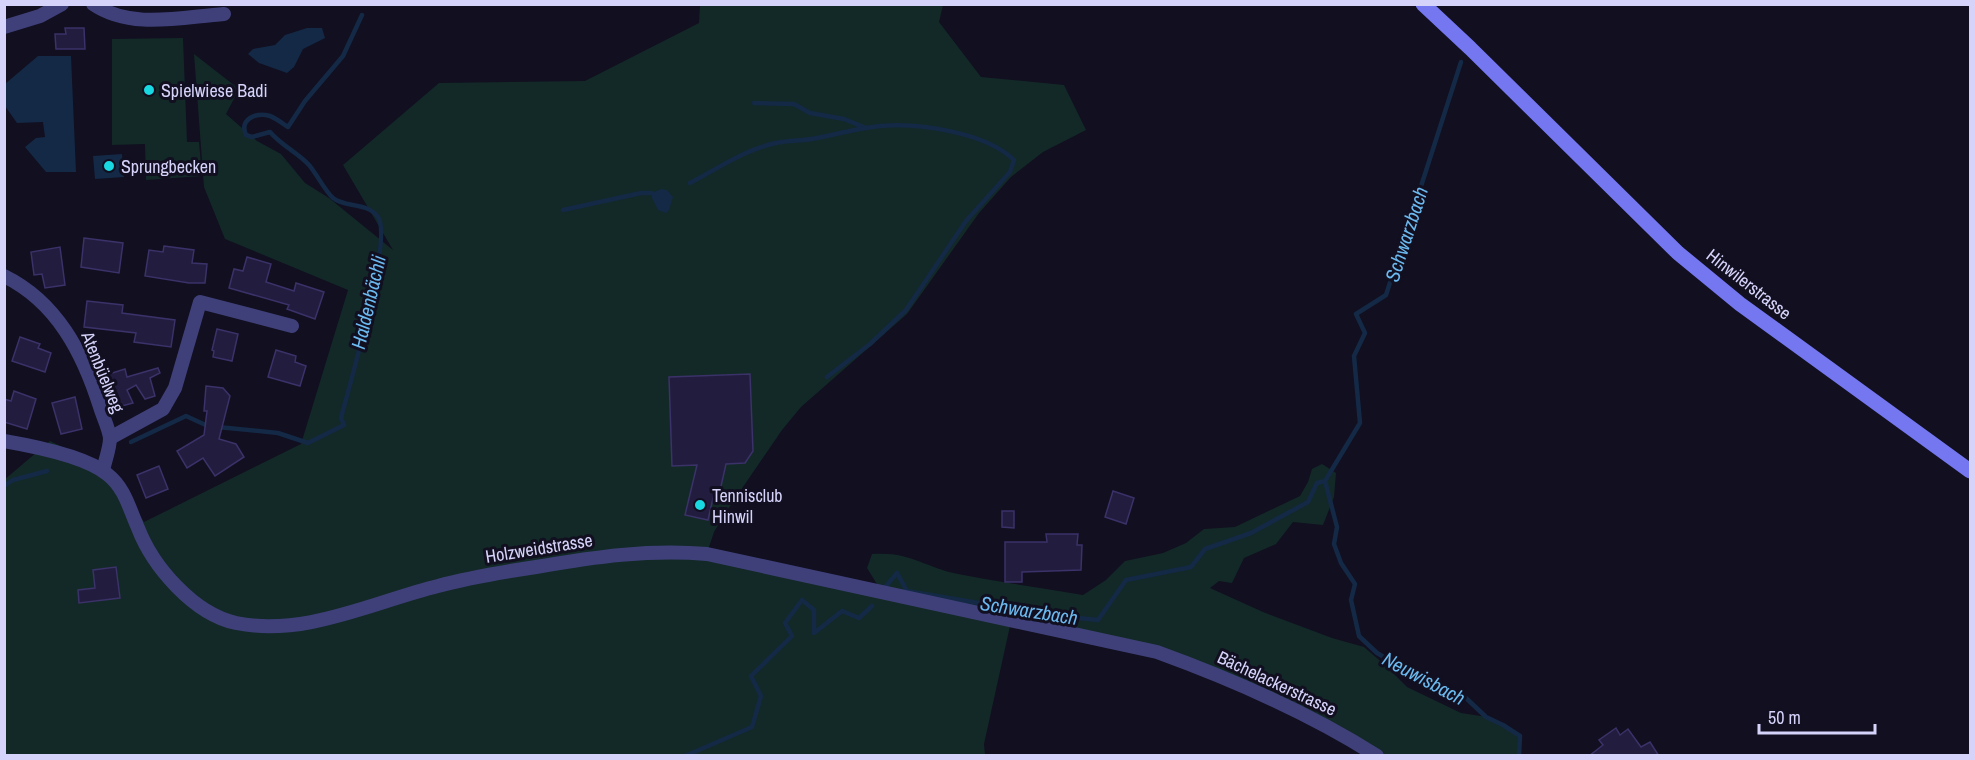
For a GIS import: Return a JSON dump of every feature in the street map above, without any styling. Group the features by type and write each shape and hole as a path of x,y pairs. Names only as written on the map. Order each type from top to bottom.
{"main road":[{"name":"Hinwilerstrasse","path":"1422,4 1678,253 1740,304 1971,471"}],"street":[{"path":"4,27 40,16 62,4"},
{"path":"93,4 112,16 143,20 224,14"},
{"name":"Atenbüelweg","path":"4,276 24,285 47,307 66,330 80,353 110,438 103,470"},
{"name":"Atenbüelweg","path":"110,438 163,409 175,388 200,302 292,326"},
{"name":"Holzweidstrasse","path":"4,441 63,454 103,470 123,492 145,544 176,585 203,610 237,623 275,626 304,623 338,616 427,588 482,576 618,554 684,552 707,554 1157,652"},
{"name":"Bächelackerstrasse","path":"1157,652 1279,701 1329,726 1377,756"}],"green space":[{"path":"700,5 943,5 939,22 981,77 1064,85 1086,130 1043,152 1011,177 979,213 907,314 801,407 782,430 728,509 714,532 707,553 1010,626 984,744 985,755 5,755 4,480 50,441 113,471 144,522 301,444 348,290 225,239 204,187 194,54 239,89 226,114 257,141 281,154 305,183 329,198 393,250 343,165 439,83 585,81 699,23"},
{"name":"Spielwiese Badi","path":"183,38 187,142 199,142 202,176 146,180 145,144 112,145 112,39"},
{"path":"1322,464 1336,473 1334,497 1323,525 1293,522 1276,544 1244,558 1232,583 1219,581 1210,588 1263,612 1332,638 1364,647 1407,687 1461,713 1487,717 1520,736 1519,755 1377,755 1204,669 880,589 867,568 872,554 897,555 958,574 1083,595 1106,580 1125,561 1163,553 1186,543 1204,529 1235,527 1300,496 1312,469"}],"water":[{"path":"307,28 322,28 325,38 303,49 294,67 287,73 259,63 248,54 253,49 275,45 285,35"},
{"path":"38,56 71,56 76,172 46,172 25,147 36,138 45,137 43,122 17,123 5,106 5,84"},
{"name":"Sprungbecken","path":"122,154 124,177 95,179 93,156"},
{"path":"661,189 667,190 673,197 666,213 658,210 652,198 652,193"}],"building":[{"path":"65,28 84,28 85,49 56,49 55,34 66,34"},
{"path":"84,238 123,243 119,273 81,267"},
{"path":"164,246 194,250 192,263 207,264 205,283 189,283 145,276 149,250 163,252"},
{"path":"60,247 65,285 45,288 42,274 34,275 31,252"},
{"path":"247,257 271,264 266,282 294,291 296,283 324,292 315,319 287,309 289,305 229,288 234,269 243,271"},
{"path":"87,301 123,305 122,313 175,320 171,347 134,342 136,333 84,327"},
{"path":"217,329 238,334 232,361 213,357 214,351 212,350"},
{"path":"20,337 40,344 38,348 51,353 45,372 12,361"},
{"path":"276,350 296,356 295,362 306,366 300,386 268,377"},
{"path":"158,368 160,373 150,378 155,396 145,399 136,385 127,390 133,403 118,407 109,374 125,369 127,377"},
{"path":"750,374 753,451 745,463 726,464 719,495 714,494 708,520 685,515 697,465 672,466 669,377"},
{"path":"206,386 223,388 230,396 219,439 236,444 244,457 215,476 203,458 187,468 177,451 204,435 207,411 204,411"},
{"path":"14,391 36,399 27,429 4,422 4,399 11,401"},
{"path":"75,397 82,429 61,434 52,403"},
{"path":"159,466 168,489 146,498 137,475"},
{"path":"1113,491 1134,498 1126,524 1105,517"},
{"path":"1002,511 1014,511 1014,528 1002,527"},
{"path":"1046,534 1078,534 1077,545 1082,545 1081,570 1022,572 1022,582 1005,582 1005,542 1047,542"},
{"path":"116,567 120,598 79,603 78,590 95,588 93,570"},
{"path":"1616,728 1620,735 1628,729 1641,747 1650,742 1659,756 1589,756 1603,745 1599,740"}],"waterway":[{"name":"Haldenbächli","path":"218,427 278,433 308,443 344,425 341,418 368,314 380,253 381,230 378,217 368,209 333,198 309,165 270,132 252,137 246,135 244,129 250,118 259,115 272,117 288,127 305,101 343,56 362,15"},
{"name":"Schwarzbach","path":"886,586 897,573 907,591 1050,615 1098,620 1126,580 1191,567 1205,549 1251,533 1308,502 1317,483 1325,481 1360,423 1354,356 1365,333 1356,314 1386,295 1461,62"},
{"path":"754,103 794,104 810,113 844,119 866,128"},
{"path":"690,183 765,146 880,126 913,126 951,131 986,142 1002,150 1014,160 1010,172 966,221 906,310 870,344 827,377"},
{"path":"563,210 641,193 652,193"},
{"path":"131,442 186,416 210,427"},
{"path":"4,486 13,480 47,471"},
{"name":"Neuwisbach","path":"1325,481 1337,527 1334,544 1341,563 1355,584 1351,600 1359,636 1377,653 1411,673 1466,698 1486,717 1520,736 1519,756"},
{"name":"Schwarzbach","path":"685,756 752,727 761,696 751,676 792,636 785,623 802,600 814,610 814,633 842,611 859,618 872,606"}],"place":[{"name":"Spielwiese Badi","path":"149,90"},
{"name":"Sprungbecken","path":"109,166"},
{"name":"Tennisclub Hinwil","path":"700,505"}]}
